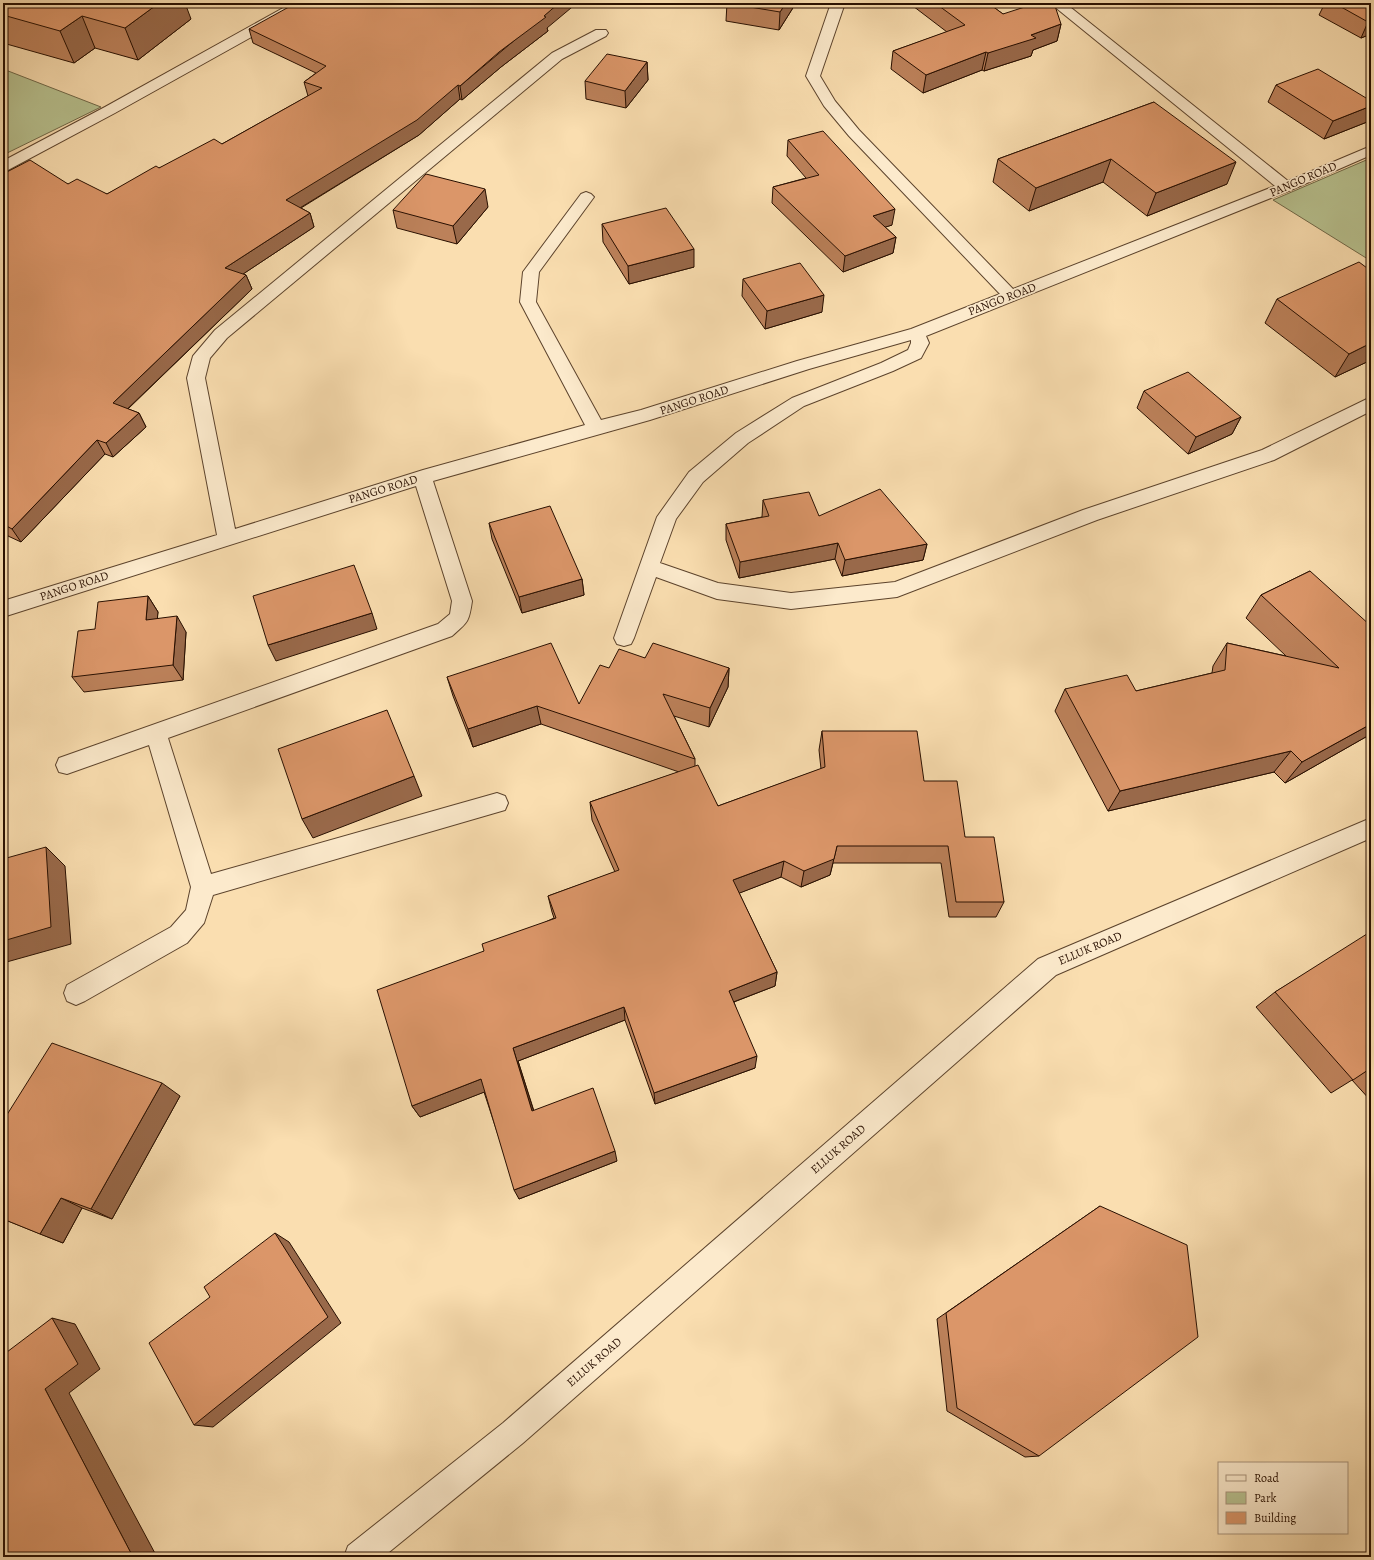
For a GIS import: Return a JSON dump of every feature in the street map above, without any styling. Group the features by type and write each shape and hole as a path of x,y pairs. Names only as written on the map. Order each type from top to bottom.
{"street":[{"path":"3,167 110,110 302,3"},
{"path":"838,3 813,76 825,96 854,133 1011,296"},
{"path":"1057,3 1286,187"},
{"path":"227,538 196,378 202,356 222,334 557,56 601,32"},
{"name":"PANGO ROAD","path":"3,609 423,477 524,450 596,428 644,416 803,365 917,333 1286,187 1371,150"},
{"path":"586,197 531,272 528,302 596,428"},
{"path":"624,638 667,517 696,477 742,438 798,402 887,367 915,354 920,344 917,333"},
{"path":"649,567 717,591 791,601 897,589 1090,515 1268,455 1371,402"},
{"path":"67,765 445,630 460,617 462,601 423,477"},
{"path":"76,993 179,936 196,915 202,887 156,734"},
{"path":"202,887 497,803"},
{"name":"ELLUK ROAD","path":"359,1557 513,1432 1047,967 1371,828"}],"green space":[{"path":"3,69 101,107 3,155"},
{"path":"1371,158 1371,261 1273,200"}],"building":[{"path":"3,3 159,3 125,28 82,16 60,31 3,15"},
{"path":"296,3 559,3 544,16 546,17 499,52 460,86 458,85 417,120 286,200 310,213 225,268 246,275 113,403 139,413 106,443 97,440 12,529 3,524 3,174 30,160 68,184 77,179 107,194 156,166 159,168 214,139 222,144 322,88 304,82 326,66 249,29"},
{"path":"726,3 786,3 780,12"},
{"path":"935,3 988,3 1003,14 1037,3 1054,3 1061,24 1031,35 1036,38 988,53 986,52 926,75 893,51 965,25"},
{"path":"1334,3 1371,3 1371,21 1368,22"},
{"path":"607,54 647,62 625,91 585,81"},
{"path":"1318,69 1371,101 1371,106 1333,121 1276,85"},
{"path":"1154,102 1236,162 1156,193 1111,159 1036,188 998,159"},
{"path":"823,131 895,209 873,216 896,237 845,256 773,187 819,175 788,140"},
{"path":"426,174 485,189 453,226 393,210"},
{"path":"666,208 694,249 628,266 602,224"},
{"path":"1359,262 1371,271 1371,343 1349,354 1277,299"},
{"path":"800,263 824,295 767,311 743,279"},
{"path":"1188,372 1241,417 1196,437 1144,391"},
{"path":"880,489 927,544 845,560 838,543 740,562 726,524 769,516 763,500 809,492 819,516"},
{"path":"550,506 582,579 519,597 489,523"},
{"path":"354,565 372,613 268,645 253,596"},
{"path":"1310,571 1371,626 1371,724 1302,762 1291,751 1120,791 1065,689 1127,675 1136,691 1225,670 1227,643 1339,668 1261,595"},
{"path":"148,596 146,620 177,616 173,665 72,677 78,631 95,629 98,602"},
{"path":"551,643 579,704 600,665 609,668 619,649 645,658 653,643 729,668 710,708 663,694 695,759 537,706 468,729 447,677"},
{"path":"387,710 414,776 302,819 278,749"},
{"path":"822,731 917,731 924,781 957,781 965,837 994,837 1004,902 956,902 948,846 837,846 834,859 804,871 784,861 733,880 777,972 729,991 757,1056 654,1093 624,1007 513,1048 532,1111 593,1088 615,1151 514,1190 481,1079 412,1106 377,990 484,951 482,944 556,918 548,896 619,870 590,802 698,765 718,806 825,767"},
{"path":"46,847 51,927 3,941 3,859"},
{"path":"1370,932 1371,1068 1353,1080 1275,992"},
{"path":"52,1043 162,1083 91,1209 61,1198 40,1234 3,1219 3,1121"},
{"path":"1100,1206 1187,1245 1198,1337 1039,1456 957,1408 946,1313"},
{"path":"275,1233 328,1317 194,1425 149,1343 210,1297 204,1287"},
{"path":"52,1318 78,1364 45,1389 133,1557 5,1557 3,1553 3,1355"}]}
